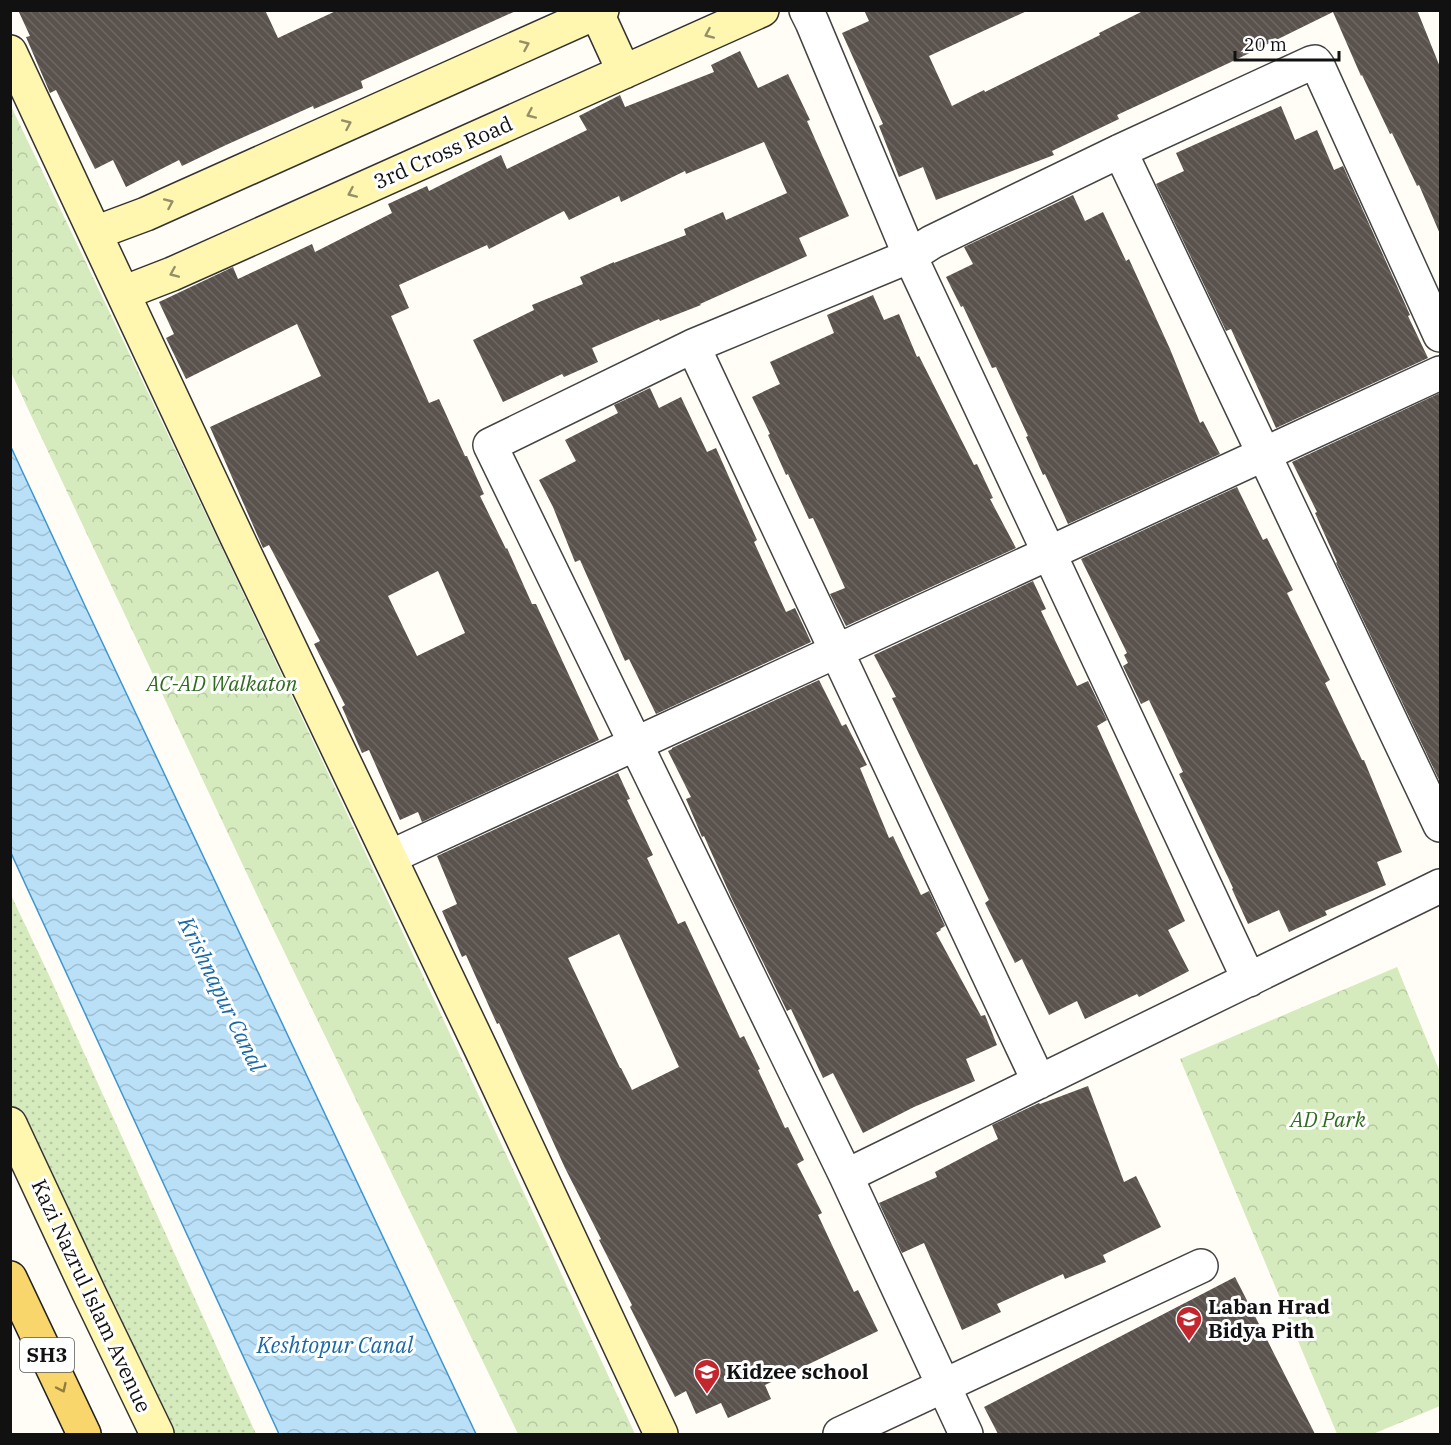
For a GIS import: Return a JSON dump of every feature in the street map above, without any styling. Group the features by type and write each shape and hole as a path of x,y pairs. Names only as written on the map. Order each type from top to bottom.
{"main road":[{"name":"SH3","path":"10,1278 82,1434"}],"street":[{"name":"3rd Cross Road","path":"123,293 172,274 762,10"},
{"path":"806,10 910,256 1249,980"},
{"path":"96,233 146,214 599,12 624,72"},
{"path":"10,51 661,1434"},
{"path":"966,1434 846,1176 490,445 693,346 910,256 932,242 1120,151 1315,62 1440,335"},
{"path":"1120,151 1440,825"},
{"path":"693,346 1039,1082"},
{"path":"390,857 1440,373"},
{"path":"846,1176 1440,886"},
{"name":"Kazi Nazrul Islam Avenue","path":"10,1124 88,1293 157,1434"},
{"path":"840,1434 1201,1266"}],"green space":[{"name":"AC-AD Walkaton","path":"10,104 326,768 635,1434 518,1434 265,912 28,409 11,372"},
{"path":"10,893 256,1434 159,1434 11,1117"},
{"name":"AD Park","path":"1397,967 1440,1072 1440,1406 1373,1434 1337,1434 1180,1059"}],"water":[{"name":"Keshtopur Canal","path":"10,445 476,1434 279,1434 11,853"}],"building":[{"path":"18,10 265,10 278,38 338,10 518,10 361,81 363,88 314,109 313,106 182,166 179,160 126,187 113,160 95,169 56,90 50,93 26,37 30,36"},
{"path":"864,10 1029,10 929,56 952,106 1100,35 1099,33 1145,10 1417,10 1440,67 1440,234 1419,185 1417,186 1361,76 1333,12 1117,115 1119,119 1052,151 1054,155 936,200 923,167 899,177 879,126 883,124 842,33 869,21"},
{"path":"740,51 758,88 788,74 810,120 807,121 849,216 799,238 807,256 701,305 660,321 659,319 592,348 598,362 564,377 562,374 503,402 473,340 534,310 532,305 583,284 580,277 686,235 684,229 723,212 726,220 787,193 764,142 686,174 685,171 621,202 619,196 569,220 564,211 489,249 487,245 399,285 409,308 391,316 429,403 439,399 484,494 480,496 532,604 536,604 599,740 422,822 418,812 400,820 369,750 362,753 342,707 345,705 314,644 320,641 269,545 263,548 210,427 321,376 297,324 186,379 166,338 174,334 159,302 233,267 238,279 312,244 315,252 392,213 388,204 427,186 429,191 501,155 507,169 587,130 579,116 620,95 625,107 714,72 711,65","holes":["438,571 465,633 417,656 388,596"]},
{"path":"1281,106 1295,140 1317,130 1334,170 1343,166 1428,358 1276,428 1231,329 1226,331 1156,184 1184,171 1176,153"},
{"path":"1073,195 1085,221 1103,212 1126,261 1129,259 1170,349 1200,423 1203,421 1220,454 1068,524 1045,474 1043,475 1026,437 1028,436 996,367 992,368 963,306 961,307 946,277 973,264 964,247"},
{"path":"873,295 884,320 899,314 917,357 919,356 974,465 977,464 993,498 990,499 1016,548 846,626 830,594 845,588 813,518 809,519 788,474 786,475 752,397 780,384 770,362 834,333 827,315"},
{"path":"650,388 659,408 681,397 707,452 716,448 757,540 754,542 786,612 795,608 811,642 656,714 629,659 625,661 580,560 575,562 553,507 539,480 576,461 565,440 618,413 614,405"},
{"path":"1440,393 1440,782 1336,563 1315,513 1317,512 1292,462"},
{"path":"1237,487 1263,540 1267,538 1293,590 1287,593 1330,680 1325,683 1364,760 1402,852 1377,862 1386,885 1325,911 1327,915 1289,932 1279,910 1248,924 1179,774 1183,772 1149,700 1141,704 1123,666 1128,663 1124,655 1127,653 1081,559"},
{"path":"1033,581 1046,609 1041,611 1077,686 1088,681 1107,720 1097,726 1185,921 1168,930 1189,971 1139,997 1137,994 1085,1019 1077,1001 1049,1015 1022,959 1015,963 985,903 989,900 892,698 896,697 874,655"},
{"path":"819,680 842,726 846,724 867,765 860,768 889,838 893,836 921,895 929,891 945,926 936,933 981,1016 985,1015 997,1045 966,1059 975,1081 914,1107 863,1133 833,1073 823,1078 791,1009 787,1011 704,836 702,837 686,799 691,797 668,751"},
{"path":"618,773 630,799 627,800 653,855 647,858 678,924 685,921 740,1038 744,1036 785,1128 788,1127 804,1160 797,1164 822,1213 818,1215 854,1292 858,1290 878,1331 765,1385 771,1399 728,1418 721,1403 696,1414 686,1391 675,1397 630,1307 632,1305 565,1168 499,1023 497,1024 466,955 462,957 442,911 457,904 437,856","holes":["619,934 679,1067 632,1090 568,958"]},
{"path":"1088,1086 1124,1182 1136,1176 1161,1227 1103,1255 1106,1262 1065,1279 1063,1274 997,1304 1001,1312 962,1330 924,1243 902,1253 879,1203 937,1177 935,1172 998,1139 992,1125 1039,1103"},
{"name":"Laban Hrad Bidya Pith","path":"1235,1277 1315,1434 998,1434 984,1407"}],"place":[{"name":"Laban Hrad Bidya Pith","path":"1189,1342"},
{"name":"Kidzee school","path":"707,1395"}],"water label":[{"name":"Krishnapur Canal","path":"222,994"}]}
